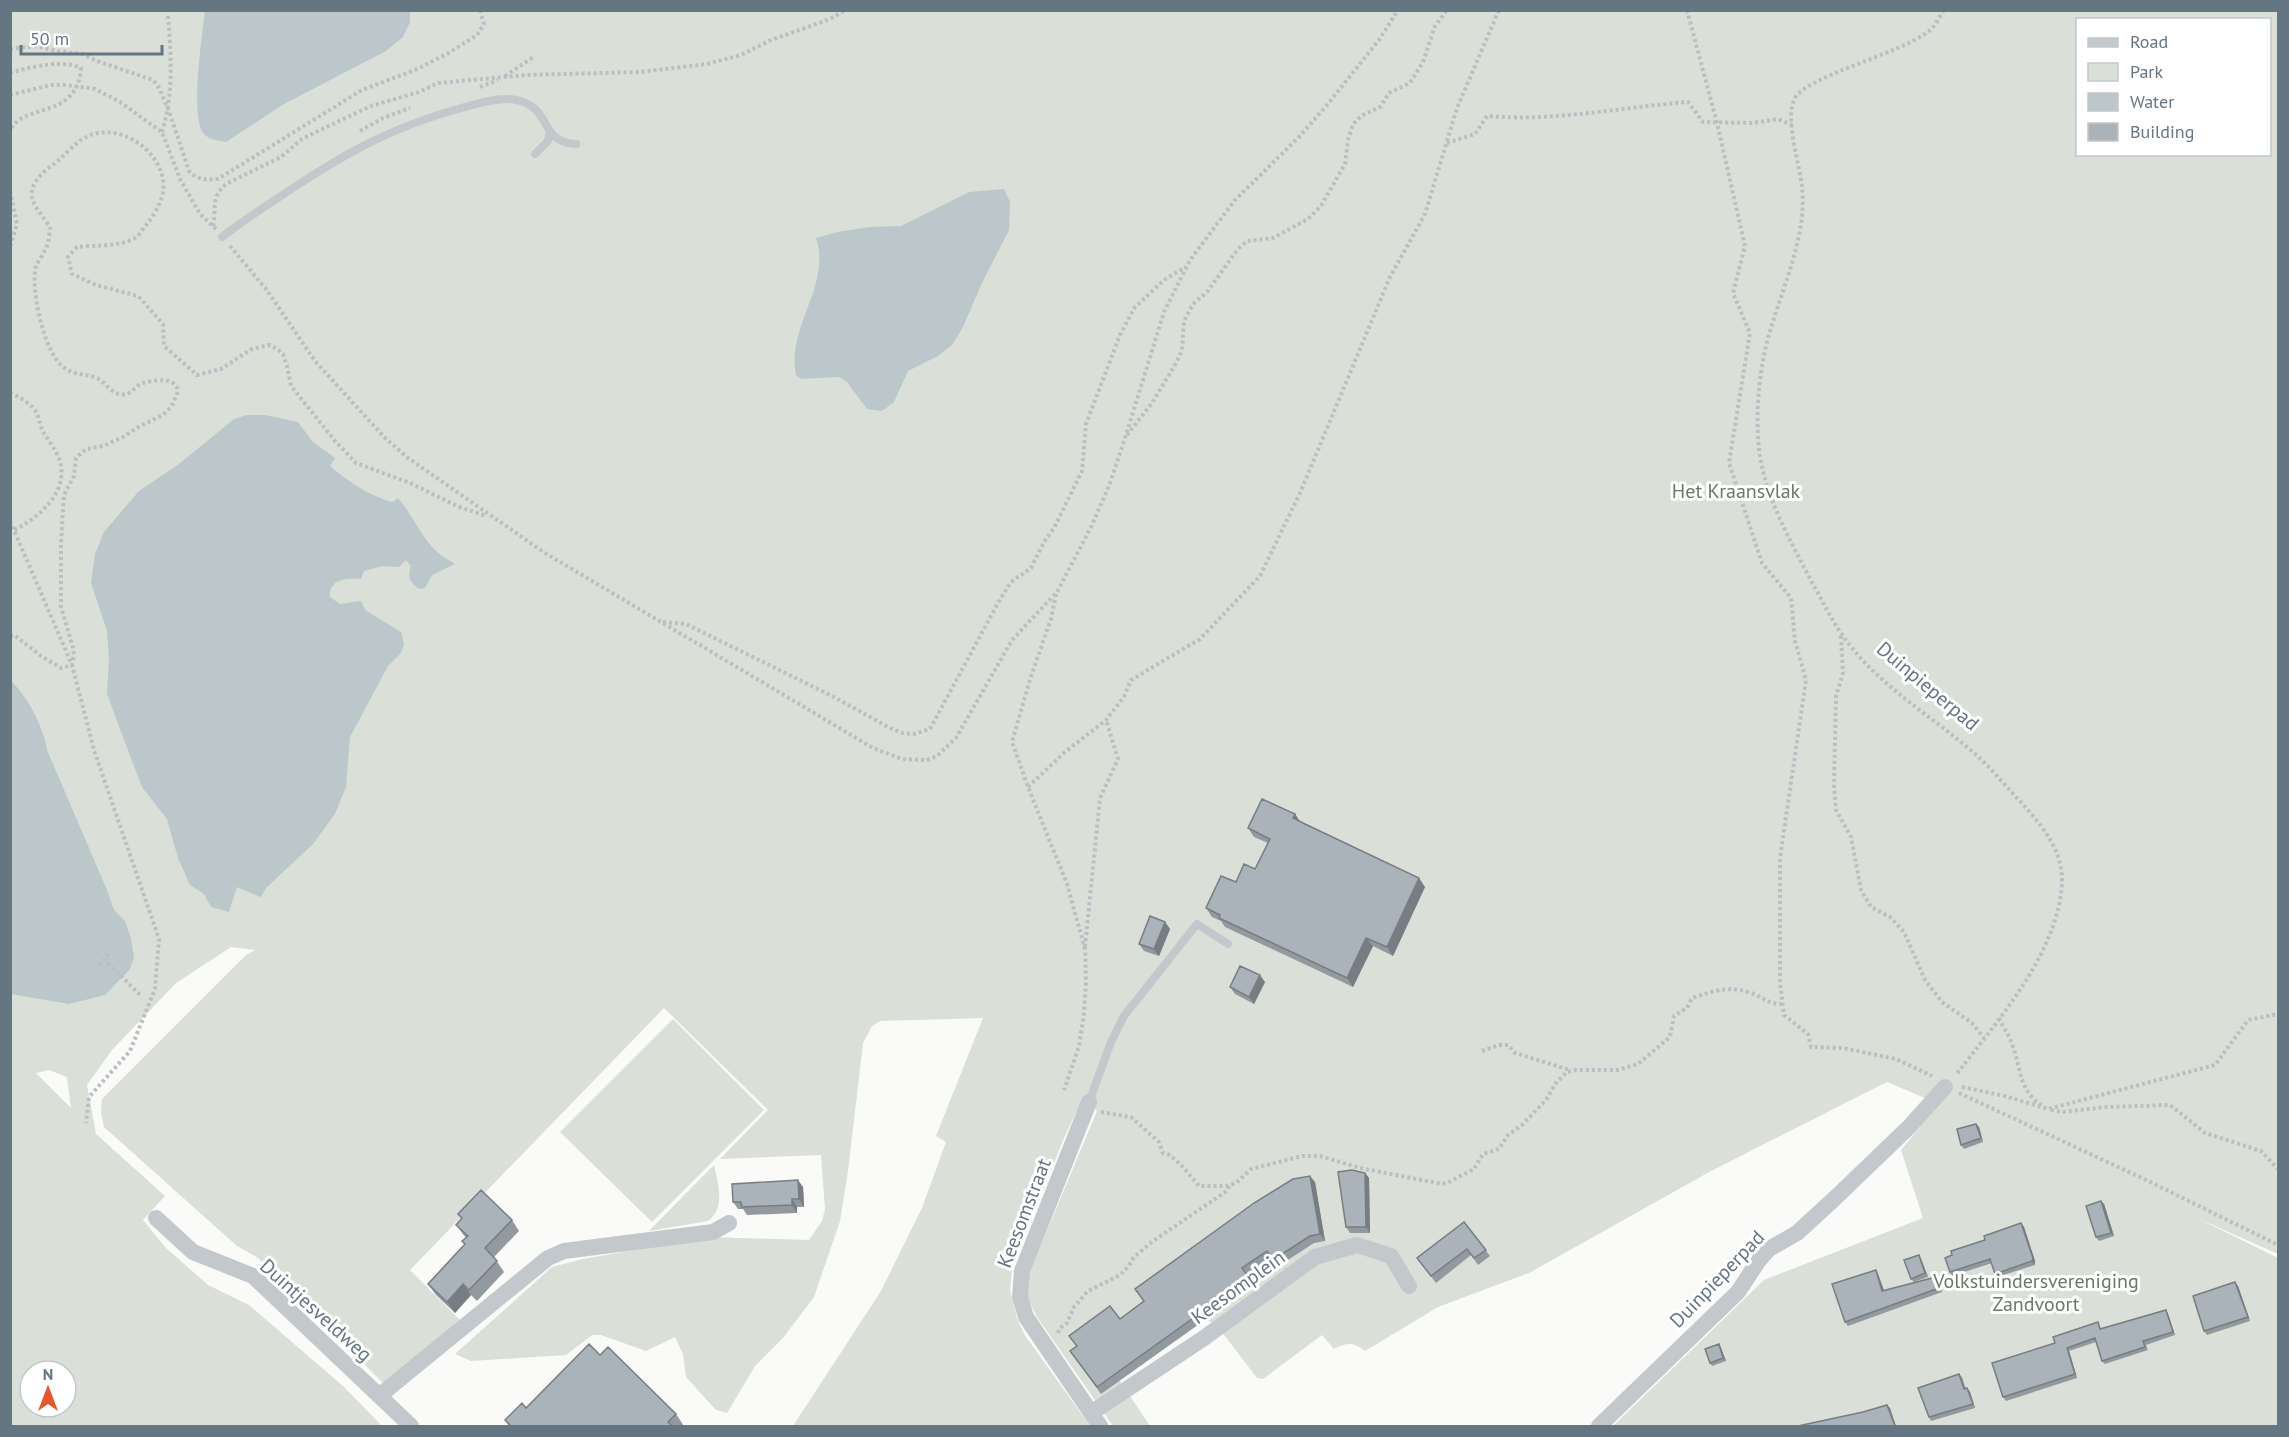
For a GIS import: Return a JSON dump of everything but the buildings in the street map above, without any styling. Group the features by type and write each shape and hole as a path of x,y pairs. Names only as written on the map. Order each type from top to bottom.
{"street":[{"name":"Duinpieperpad","path":"1599,1426 1738,1292 1769,1249 1797,1233 1909,1127 1947,1086"},
{"name":"Keesomstraat","path":"1095,1106 1022,1271 1020,1283 1022,1307 1026,1317 1095,1420"},
{"name":"Duintjesveldweg","path":"156,1218 193,1252 253,1276 411,1426"},
{"path":"379,1396 548,1257 564,1251 713,1232 729,1223"},
{"name":"Keesomplein","path":"1095,1420 1315,1257 1357,1245 1391,1256 1409,1286"}],"lane":[{"path":"222,237 241,222 356,148 403,126 439,114 507,99 522,101 534,107 544,118 552,136 561,142 576,144"},
{"path":"535,154 548,141 550,131"},
{"path":"1095,1106 1112,1042 1124,1016 1197,924 1227,944"}],"path":[{"path":"10,49 36,46 83,54 153,80 169,111 189,171 195,177 206,180 218,179 362,90 415,70 447,54 477,35 484,24 480,10"},
{"path":"10,95 51,85 95,89 109,95 162,132 180,179 200,214 213,226 266,289 315,361 384,437 437,480 545,553 873,748 892,756 916,761 937,756 956,738 1012,640 1056,592 1109,486 1164,312 1186,267 1235,200 1299,137 1327,105 1378,40 1398,10"},
{"path":"1125,438 1152,402 1175,364 1182,350 1185,321 1193,304 1207,292 1238,249 1247,242 1273,238 1308,219 1321,206 1345,164 1353,124 1361,116 1380,107 1389,93 1410,83 1422,62 1435,26 1447,10"},
{"path":"1028,787 1064,753 1106,720 1124,697 1131,680 1200,639 1260,576 1300,493 1390,277 1425,214 1457,108 1499,10"},
{"path":"1687,10 1717,123 1744,246 1733,293 1750,333 1729,464 1762,563 1791,598 1796,640 1806,680 1780,858 1784,1016 1808,1034 1811,1047 1843,1048 1896,1059 1947,1086 2278,1245"},
{"name":"Duinpieperpad","path":"1944,10 1930,30 1890,53 1814,82 1797,95 1792,107 1792,125 1803,189 1803,213 1798,240 1766,348 1759,392 1758,437 1768,491 1788,537 1829,616 1850,646 1892,688 1970,748 2043,827 2054,846 2061,867 2062,882 2053,927 2018,991 1947,1086"},
{"path":"162,132 169,111 172,57 168,15"},
{"path":"10,73 27,68 72,64 81,68 80,78 68,100 49,110 18,120 10,131"},
{"path":"1446,143 1475,134 1487,116 1510,118 1575,114 1688,102 1703,122 1752,123 1778,119 1792,125"},
{"path":"72,665 73,648 61,607 61,543 64,495 74,476 76,458 87,449 103,446 163,415 172,406 178,391 176,384 171,381 162,381 142,383 130,394 122,395 96,378 76,375 61,365 51,352 36,297 36,266 47,247 50,228 32,200 34,183 42,172 87,136 99,132 116,134 137,141 152,155 159,167 163,179 163,192 153,216 136,237 120,243 77,247 68,257 72,274 96,285 138,296 163,324 164,346 196,375 221,369 252,348 270,345 277,348 283,354 291,386 335,441 356,463 410,483 457,506 494,519"},
{"path":"10,191 17,225 10,247"},
{"path":"659,622 686,624 902,733 914,734 930,729 999,601 1011,582 1031,568 1082,471 1086,424 1120,335 1135,307 1164,280 1186,267"},
{"path":"10,393 36,410 42,429 58,456 62,468 62,481 49,505 37,516 12,531"},
{"path":"10,521 12,531 72,665 94,750 159,939 155,989 130,1051 89,1097 86,1123"},
{"path":"1056,592 1051,619 1031,676 1012,742 1067,885 1085,949"},
{"path":"1842,634 1843,673 1836,696 1834,786 1836,810 1851,837 1861,890 1870,907 1890,917 1904,932 1925,980 1942,1002 1972,1023 1984,1038"},
{"path":"10,636 14,635 40,656 61,668 72,665"},
{"path":"1064,1090 1079,1046 1086,981 1085,949 1100,798 1118,759 1106,720"},
{"path":"99,965 108,954"},
{"path":"104,959 142,997"},
{"path":"1482,1051 1499,1045 1508,1045 1515,1053 1570,1071 1618,1070 1638,1064 1670,1037 1674,1016 1687,1008 1692,998 1729,987 1753,994 1771,1004 1782,1004"},
{"path":"1999,1018 2012,1044 2024,1087 2034,1101 2048,1109 2216,1065 2248,1020 2278,1014"},
{"path":"1095,1106 1131,1117 1159,1142 1163,1153 1170,1155 1198,1186 1204,1188 1229,1186 1236,1183 1251,1169 1302,1156 1320,1156 1360,1168 1442,1184 1474,1169 1483,1154 1499,1149 1508,1135 1522,1125 1546,1100 1556,1083 1570,1071"},
{"path":"1947,1086 2005,1096 2062,1112 2106,1107 2170,1105 2205,1133 2261,1151 2278,1169"},
{"path":"1056,1340 1074,1307 1088,1291 1120,1275 1146,1246 1227,1191 1229,1186"}],"green space":[{"path":"10,11 2278,11 2278,1254 2197,1218 2278,1258 2278,1426 1613,1426 1764,1280 1923,1218 1901,1150 1939,1104 1887,1082 1711,1171 1529,1273 1438,1307 1365,1351 1350,1344 1334,1349 1322,1335 1263,1379 1257,1378 1215,1323 1179,1314 1108,1363 1150,1426 1113,1426 1037,1317 1028,1299 1028,1276 1097,1111 1094,1107 1077,1110 1012,1268 1010,1291 1024,1334 1090,1426 793,1426 881,1291 922,1208 946,1142 936,1136 983,1018 880,1021 872,1026 863,1043 840,1221 814,1297 783,1338 755,1366 727,1413 716,1410 686,1377 683,1354 675,1337 646,1351 601,1335 592,1335 566,1355 471,1361 455,1354 552,1267 583,1259 708,1237 809,1240 822,1221 825,1209 821,1155 720,1159 768,1110 664,1008 410,1270 462,1322 384,1384 258,1258 237,1246 104,1127 101,1113 102,1099 246,955 255,950 231,947 176,983 112,1050 87,1085 96,1134 165,1196 143,1220 165,1247 208,1285 249,1305 344,1387 382,1426 11,1426","holes":["343,792 335,814 305,850","49,1070 67,1077 71,1108 36,1073"]},
{"path":"673,1019 764,1110 652,1222 560,1132"},
{"path":"714,1165 719,1202 714,1215 708,1221 649,1231"}],"water":[{"path":"205,11 410,11 410,22 403,37 386,51 284,104 226,142 207,136 202,131 199,121 197,91"},
{"path":"1004,189 1010,202 1009,230 962,329 952,345 938,356 908,371 894,402 882,411 867,409 847,382 839,377 801,379 796,375 797,340 818,273 819,256 816,238 870,227 901,226 969,192"},
{"path":"247,415 265,415 298,422 313,442 335,458 330,466 352,483 376,496 393,502 398,498 430,544 455,564 432,575 425,588 419,589 411,582 409,574 411,566 406,560 399,567 382,566 364,571 361,579 340,580 332,586 330,597 340,604 361,601 365,610 401,632 404,644 401,653 388,666 350,737 346,787 335,814 313,844 266,888 261,897 237,887 229,912 211,907 204,894 190,885 178,858 167,819 142,787 107,694 109,660 107,631 91,583 95,554 104,532 139,491 179,464 234,419"},
{"path":"10,680 23,694 38,722 47,750 114,910 125,921 131,938 134,958 130,969 105,995 69,1004 11,994"}],"park label":[{"name":"Het Kraansvlak","path":"1736,491"},
{"name":"Volkstuindersvereniging Zandvoort","path":"2036,1292"}]}
